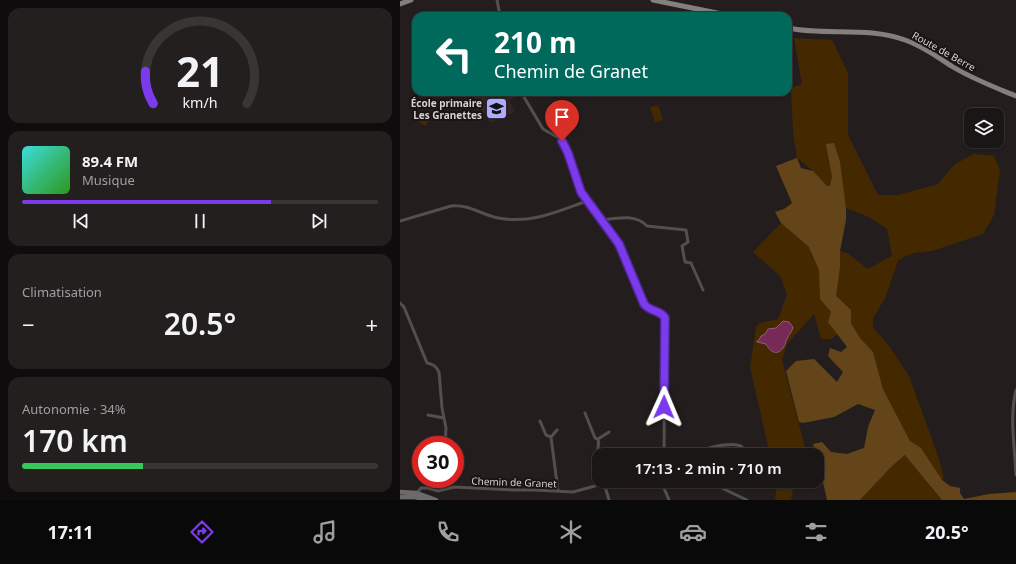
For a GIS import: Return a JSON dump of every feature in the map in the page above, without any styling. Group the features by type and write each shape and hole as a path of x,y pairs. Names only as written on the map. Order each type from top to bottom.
{"main road":[{"path":"400,4 411,0"},
{"path":"653,0 712,12"},
{"name":"Route de Berre","path":"792,29 802,31 889,35 906,40 926,49 977,80 1016,96"}],"street":[{"path":"498,0 500,12"},
{"path":"523,96 543,129 559,138 564,145 579,188 619,244 644,304 651,310 662,313 665,318 664,448"},
{"path":"400,221 457,205 498,218 526,220 546,216 587,201"},
{"path":"602,220 627,217 644,222 647,226 686,230 688,242 682,246 685,262 691,263 703,290"},
{"path":"400,303 404,307 427,363 433,364 437,367 439,372 446,428 445,436"},
{"path":"1016,390 1013,404 1012,422 1016,475"},
{"path":"585,413 595,438 598,439 598,448"},
{"path":"428,415 444,418"},
{"path":"540,421 546,435 550,437 558,491"},
{"path":"550,437 557,430"},
{"path":"598,439 609,432"},
{"path":"707,448 733,444 743,448"},
{"name":"Chemin de Granet","path":"416,495 423,488 436,491 454,487 573,492 592,487"},
{"path":"605,488 609,500"},
{"path":"664,488 669,500"},
{"path":"722,488 747,500"},
{"path":"400,492 408,496"},
{"path":"416,495 427,500"},
{"path":"400,497 416,495 436,500"}],"shaded area":[{"path":"794,38 832,40 848,73 848,135 878,195 898,195 938,184 955,164 974,154 994,156 1000,170 994,215 983,234 932,251 905,256 898,261 885,298 873,318 873,328 887,343 909,376 939,459 944,478 931,487 942,500 860,500 891,467 905,455 910,441 883,389 873,352 860,338 851,323 831,339 821,339 814,314 787,344 782,360 805,448 768,448 750,367 756,327 760,323 778,319 787,295 781,277 753,252 781,223 809,247 847,253 868,269 892,256 887,229 869,217 846,208 813,171 797,158 793,132 792,88 802,84"},
{"name":"École primaire Les Granettes","path":"473,96 519,96 509,100 515,112 491,123"},
{"path":"658,105 663,120 655,122 650,107"},
{"path":"417,111 429,120 425,126 413,117"},
{"path":"834,143 840,162 846,208 846,220 840,251 840,267 836,296 851,310 851,323 860,338 873,352 883,389 910,441 921,448 942,480 950,486 960,488 960,493 964,499 989,494 1016,492 1016,500 942,500 905,455 891,467 860,500 827,500 824,486 824,448 814,448 813,444 822,442 831,452 847,454 864,448 868,427 875,410 858,404 834,417 803,423 799,422 786,371 796,361 814,359 837,382 843,372 828,356 830,348 841,352 847,347 828,322 831,312 820,299 819,270 809,247 781,223 775,212 784,209 792,203 776,166 797,158 801,168 813,171 827,186 830,186 832,177 826,144"},
{"path":"783,321 789,322 793,327 786,340 785,346 780,351 776,353 773,352 766,344 757,342 768,329 776,328"},
{"path":"777,488 793,488 791,500 775,500"}],"place":[{"name":"École primaire Les Granettes","path":"497,109"}],"route":[{"path":"562,141 568,153 581,192 616,238 644,304 647,308 664,315 666,322 664,407"}]}
